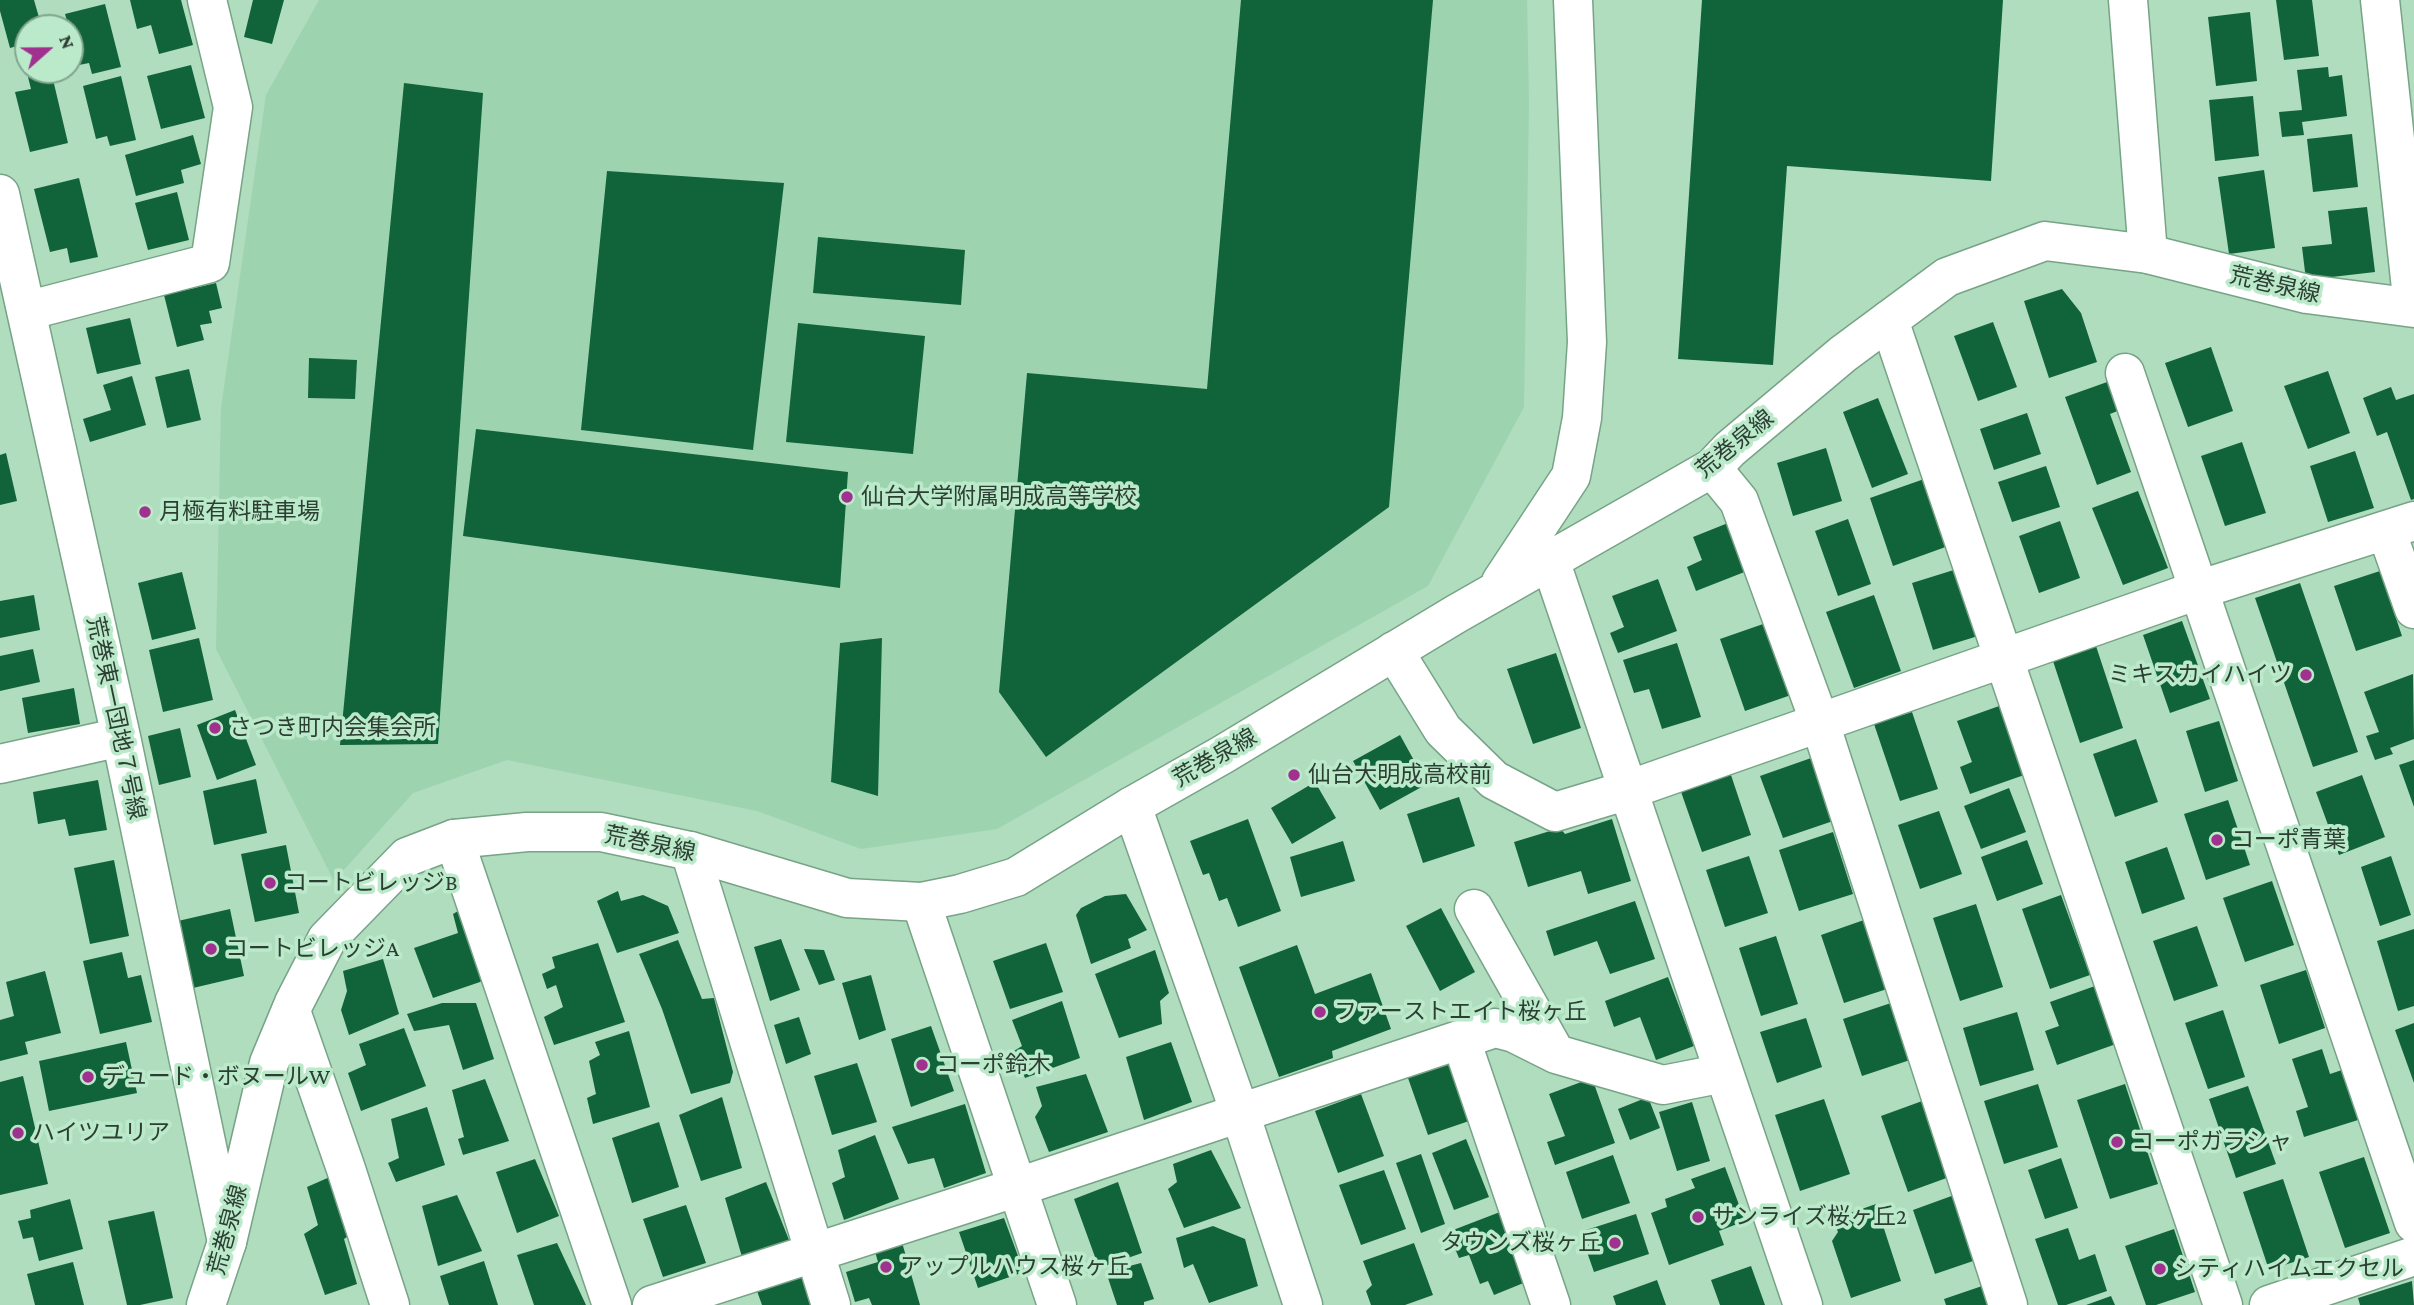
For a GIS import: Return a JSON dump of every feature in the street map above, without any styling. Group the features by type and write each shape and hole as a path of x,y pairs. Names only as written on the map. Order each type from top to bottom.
{"street":[{"path":"26,311 209,264 233,107 207,0"},
{"path":"1494,592 1571,476 1582,418 1587,342 1573,0"},
{"path":"2129,0 2148,254"},
{"path":"2380,0 2399,36 2413,308"},
{"name":"荒巻東一団地７号線","path":"0,194 121,737 227,1242"},
{"name":"荒巻泉線","path":"206,1305 227,1242 269,1063 291,1011 327,939 407,857 454,839 527,832 601,832 690,851 847,898 921,902 960,894 1016,877 1494,592 1712,468 1730,449 1843,354 1947,277 2045,242 2148,254 2307,294 2413,308"},
{"path":"1889,320 2223,1305"},
{"path":"2125,373 2414,1223"},
{"path":"1712,468 1739,501 1820,723 2008,1305"},
{"path":"1394,651 1443,730 1494,780 1555,812 1628,790 2199,590 2400,526 2414,609"},
{"path":"1550,560 1803,1305"},
{"path":"0,764 121,737"},
{"path":"1132,806 1240,1113 1303,1305"},
{"path":"454,839 612,1305"},
{"path":"690,851 831,1305"},
{"path":"921,902 1057,1305"},
{"path":"1474,909 1556,1054"},
{"path":"291,1011 390,1305"},
{"path":"652,1305 1496,1028 1514,1033 1556,1054 1663,1086 1724,1073"},
{"path":"1461,1040 1551,1305"},
{"path":"2269,1305 2414,1256"}],"shaded area":[{"name":"仙台大学附属明成高等学校","path":"319,0 1527,0 1529,104 1524,407 1428,586 997,829 861,849 757,811 507,760 413,793 334,881 216,649 221,408 266,95"}],"building":[{"path":"0,0 34,0 38,14 14,14 14,47 10,48 0,11"},
{"path":"130,0 181,0 193,45 159,54 151,25 137,29"},
{"path":"253,0 284,0 272,44 244,37"},
{"path":"1241,0 1433,0 1389,507 1046,757 999,692 1027,373 1207,389"},
{"path":"1702,0 2003,0 1991,181 1787,166 1773,365 1678,359"},
{"path":"2276,0 2312,0 2319,56 2284,60"},
{"path":"105,4 121,67 92,74 89,63 84,64 84,14 65,14"},
{"path":"2250,12 2257,81 2216,86 2208,17"},
{"path":"191,65 205,118 161,129 147,76"},
{"path":"2328,67 2329,77 2342,75 2347,116 2302,122 2304,135 2282,137 2279,112 2302,110 2297,70"},
{"path":"121,76 136,140 110,146 107,136 96,139 83,86"},
{"path":"404,83 483,93 438,744 340,745"},
{"path":"30,84 54,84 68,143 30,152 15,92 31,89"},
{"path":"2253,96 2259,156 2215,161 2209,100"},
{"path":"2352,134 2358,187 2313,192 2307,139"},
{"path":"193,135 201,164 181,170 184,183 136,196 125,155"},
{"path":"2264,170 2275,248 2229,254 2218,177"},
{"path":"607,171 784,183 753,450 581,430"},
{"path":"79,178 98,257 70,263 67,248 50,252 34,189"},
{"path":"177,192 189,240 148,250 135,203"},
{"path":"2367,207 2375,272 2306,280 2302,247 2332,244 2328,211"},
{"path":"818,237 965,250 961,305 813,293"},
{"path":"216,283 222,308 209,311 212,323 200,325 204,340 177,347 164,295"},
{"path":"2062,289 2081,313 2097,362 2049,378 2024,301"},
{"path":"130,318 141,364 97,374 86,328"},
{"path":"1993,322 2017,387 1978,401 1954,336"},
{"path":"798,323 925,336 913,454 786,442"},
{"path":"2211,347 2233,411 2188,427 2165,363"},
{"path":"309,358 357,360 355,399 308,398"},
{"path":"189,369 201,420 167,428 155,377"},
{"path":"2328,371 2350,433 2308,449 2284,386"},
{"path":"132,376 146,425 90,442 83,419 111,410 103,385"},
{"path":"2110,381 2120,410 2110,414 2131,472 2097,485 2065,397"},
{"path":"2391,387 2396,400 2414,394 2414,499 2411,500 2387,432 2377,436 2363,398"},
{"path":"1878,398 1908,474 1872,488 1843,412"},
{"path":"2027,413 2041,454 1994,470 1980,429"},
{"path":"476,429 848,472 840,588 463,536"},
{"path":"2242,442 2266,513 2225,526 2201,456"},
{"path":"1826,448 1842,501 1793,516 1777,463"},
{"path":"2355,451 2374,508 2328,522 2310,466"},
{"path":"6,453 17,501 0,505 0,455"},
{"path":"2046,466 2060,507 2012,522 1998,482"},
{"path":"1927,478 1951,545 1893,566 1870,498"},
{"path":"2138,491 2168,568 2123,585 2092,508"},
{"path":"1848,519 1871,584 1838,596 1815,531"},
{"path":"2060,521 2080,578 2039,593 2019,536"},
{"path":"1728,523 1747,571 1696,591 1687,567 1702,560 1693,537"},
{"path":"1957,569 1978,636 1933,650 1912,583"},
{"path":"2380,571 2402,636 2356,651 2334,586"},
{"path":"182,572 196,629 152,640 138,583"},
{"path":"1658,579 1677,631 1618,653 1610,633 1624,627 1612,596"},
{"name":"ミキスカイハイツ","path":"2300,583 2358,752 2313,767 2255,598"},
{"path":"34,595 40,630 0,638 0,601"},
{"path":"1874,595 1901,671 1854,688 1826,612"},
{"path":"2182,621 2210,699 2170,713 2143,635"},
{"path":"1766,623 1791,695 1745,711 1720,639"},
{"path":"199,638 213,700 163,712 149,650"},
{"path":"882,638 878,796 831,782 840,643"},
{"path":"1677,643 1701,717 1662,729 1649,689 1634,693 1623,660"},
{"path":"2096,646 2123,728 2080,743 2053,661"},
{"path":"33,649 40,682 0,691 0,656"},
{"path":"1556,653 1581,728 1533,744 1507,669"},
{"path":"2413,674 2414,739 2390,748 2393,754 2375,760 2366,736 2379,732 2364,692"},
{"path":"74,688 80,724 28,733 22,698"},
{"path":"2002,705 2027,774 1970,794 1960,767 1972,762 1957,721"},
{"path":"235,710 256,765 217,780 197,725"},
{"path":"1912,712 1938,789 1900,801 1874,724"},
{"path":"2219,721 2238,781 2205,792 2186,731"},
{"path":"180,728 191,777 159,785 148,736"},
{"path":"1400,735 1427,784 1380,810 1353,761"},
{"path":"2136,739 2158,802 2115,817 2093,754"},
{"path":"1814,757 1836,820 1783,838 1760,776"},
{"path":"2414,760 2414,807 2399,765"},
{"path":"1729,769 1751,835 1702,852 1679,786"},
{"path":"2362,775 2385,837 2339,855 2316,792"},
{"path":"256,779 267,833 214,845 203,791"},
{"path":"98,780 107,830 69,836 65,819 38,824 33,792"},
{"path":"1315,782 1336,818 1292,844 1271,808"},
{"path":"2009,788 2026,832 1981,849 1964,806"},
{"path":"1459,797 1475,846 1423,863 1407,814"},
{"name":"コーポ青葉","path":"2228,800 2250,865 2206,880 2184,814"},
{"path":"1939,811 1962,874 1920,889 1898,825"},
{"path":"1248,819 1281,911 1238,927 1227,898 1219,901 1209,873 1203,875 1190,841"},
{"path":"1612,819 1631,881 1588,894 1581,871 1528,887 1514,842 1560,828 1565,834"},
{"path":"1833,832 1853,894 1799,911 1779,850"},
{"path":"2027,840 2043,884 1997,901 1981,857"},
{"path":"1343,841 1355,881 1301,897 1290,857"},
{"name":"コートビレッジB","path":"286,845 299,913 255,922 241,854"},
{"path":"2167,847 2185,899 2142,914 2125,862"},
{"path":"1749,856 1768,913 1725,927 1706,870"},
{"path":"2391,856 2411,915 2380,926 2361,867"},
{"path":"114,860 129,936 90,944 74,868"},
{"path":"2272,881 2294,945 2245,962 2223,898"},
{"path":"618,891 621,901 643,895 668,906 679,933 617,953 597,901"},
{"path":"1126,894 1147,930 1128,939 1131,948 1091,964 1076,915 1081,908 1105,896"},
{"path":"2061,895 2090,975 2050,989 2022,909"},
{"path":"1635,901 1655,959 1610,974 1597,941 1554,956 1546,931"},
{"path":"1976,904 2003,987 1960,1001 1933,918"},
{"path":"465,907 489,976 480,982 433,998 414,948 458,933 453,914"},
{"path":"1441,908 1475,972 1440,991 1406,926"},
{"name":"コートビレッジA","path":"230,909 244,976 193,988 178,921"},
{"path":"1864,920 1887,989 1844,1003 1821,935"},
{"path":"2197,926 2218,986 2174,1001 2153,941"},
{"path":"2414,929 2414,1006 2398,1011 2377,941"},
{"path":"1776,936 1798,1004 1761,1016 1739,948"},
{"path":"781,939 800,990 770,1001 754,947"},
{"path":"678,940 702,999 714,998 733,1072 730,1083 691,1094 662,1009 639,954"},
{"path":"598,943 625,1022 554,1045 544,1017 563,1007 556,985 547,989 542,974 555,968 552,957"},
{"path":"1046,943 1063,992 1010,1009 993,961"},
{"name":"ファーストエイト桜ヶ丘","path":"1297,945 1315,994 1371,973 1391,1029 1332,1051 1333,1058 1279,1077 1239,967"},
{"path":"804,949 824,950 835,980 819,985"},
{"path":"1155,950 1169,993 1160,1001 1162,1024 1119,1038 1095,974"},
{"path":"122,952 128,978 141,975 152,1022 100,1034 83,961"},
{"path":"383,959 399,1014 349,1035 341,1010 347,991 343,971"},
{"path":"2306,970 2325,1028 2279,1044 2260,985"},
{"path":"45,971 61,1033 25,1042 28,1054 0,1061 0,1020 14,1016 6,982"},
{"path":"871,975 886,1030 859,1040 842,983"},
{"path":"1668,977 1694,1046 1656,1060 1640,1017 1614,1027 1605,1001"},
{"path":"2095,986 2116,1044 2057,1065 2045,1031 2059,1026 2050,1002"},
{"path":"1062,1001 1080,1058 1025,1078 1014,1051 1022,1046 1012,1020"},
{"path":"442,1003 476,1003 494,1059 463,1070 449,1025 414,1031 407,1014"},
{"path":"1891,1003 1910,1060 1862,1076 1843,1019"},
{"path":"2223,1010 2245,1077 2208,1089 2185,1023"},
{"path":"2017,1012 2034,1070 1980,1086 1963,1028"},
{"path":"799,1017 811,1054 786,1064 774,1025"},
{"path":"1806,1018 1822,1067 1777,1083 1760,1032"},
{"path":"2414,1023 2414,1083 2395,1030"},
{"name":"コーポ鈴木","path":"931,1026 954,1091 911,1107 891,1039"},
{"path":"404,1028 426,1086 361,1111 348,1073 366,1065 359,1044"},
{"path":"629,1031 650,1107 593,1124 587,1098 596,1094 589,1061 600,1055 595,1042"},
{"name":"デュード・ボヌールW","path":"126,1042 137,1093 49,1111 39,1061"},
{"path":"1171,1042 1192,1102 1144,1120 1126,1057"},
{"path":"2322,1049 2330,1074 2342,1070 2358,1120 2304,1137 2296,1111 2308,1107 2292,1059"},
{"path":"857,1063 877,1122 832,1135 814,1076"},
{"path":"1453,1063 1472,1120 1428,1135 1408,1078"},
{"path":"1086,1074 1108,1132 1049,1152 1035,1117 1042,1106 1036,1087"},
{"name":"ハイツユリア","path":"23,1076 48,1184 0,1195 0,1082"},
{"path":"1592,1078 1615,1143 1555,1165 1547,1142 1565,1136 1549,1094"},
{"path":"485,1079 509,1141 463,1155 458,1139 464,1137 452,1090"},
{"path":"2038,1084 2058,1147 2004,1164 1984,1101"},
{"name":"コーポガラシャ","path":"2125,1084 2158,1184 2110,1199 2077,1100"},
{"path":"2248,1086 2276,1164 2236,1178 2209,1099"},
{"path":"1361,1094 1384,1156 1338,1173 1315,1111"},
{"path":"722,1097 742,1168 701,1181 679,1115"},
{"path":"1648,1097 1660,1128 1630,1140 1618,1109"},
{"path":"1824,1099 1850,1174 1800,1191 1775,1115"},
{"path":"1925,1100 1952,1176 1908,1192 1881,1116"},
{"path":"1692,1102 1710,1161 1677,1171 1659,1112"},
{"path":"965,1104 986,1173 944,1188 934,1158 908,1164 892,1127"},
{"path":"427,1107 445,1165 396,1182 388,1163 399,1158 391,1119"},
{"path":"659,1122 679,1187 632,1203 612,1138"},
{"path":"875,1135 899,1199 844,1220 832,1183 845,1177 838,1150"},
{"path":"1466,1139 1489,1197 1454,1210 1432,1153"},
{"path":"1211,1150 1241,1208 1184,1228 1168,1189 1177,1182 1173,1164"},
{"path":"1421,1154 1445,1224 1421,1233 1396,1163"},
{"path":"1613,1155 1630,1203 1582,1219 1566,1172"},
{"path":"2364,1157 2390,1233 2345,1248 2319,1172"},
{"path":"2061,1158 2078,1208 2045,1219 2028,1170"},
{"path":"535,1159 559,1216 517,1233 496,1172"},
{"name":"サンライズ桜ヶ丘2","path":"1725,1167 1745,1221 1719,1231 1724,1245 1669,1265 1651,1213 1667,1207 1665,1199 1695,1188 1691,1179"},
{"path":"1384,1170 1406,1229 1361,1245 1339,1185"},
{"path":"332,1176 353,1233 344,1239 357,1284 325,1295 304,1234 318,1225 307,1187"},
{"path":"2283,1179 2309,1257 2269,1270 2243,1192"},
{"path":"766,1182 789,1240 742,1257 725,1198"},
{"path":"1118,1182 1142,1253 1099,1268 1074,1199"},
{"path":"1957,1194 1979,1259 1935,1274 1913,1210"},
{"path":"457,1195 482,1251 438,1266 422,1206"},
{"path":"70,1199 83,1249 39,1261 33,1237 23,1239 18,1221 31,1218 30,1210"},
{"path":"1876,1204 1901,1281 1851,1298 1832,1241 1838,1232 1833,1219"},
{"path":"686,1205 706,1263 663,1277 643,1219"},
{"path":"154,1211 173,1298 127,1305 108,1221"},
{"path":"1500,1212 1526,1282 1494,1295 1488,1281 1480,1284 1469,1255 1459,1258 1448,1232"},
{"name":"タウンズ桜ヶ丘","path":"1636,1214 1649,1254 1594,1272 1580,1232"},
{"path":"1004,1218 1024,1272 978,1288 959,1232"},
{"path":"1213,1226 1245,1239 1258,1286 1209,1303 1193,1264 1184,1268 1176,1238"},
{"path":"2068,1228 2079,1260 2095,1254 2107,1291 2066,1305 2058,1305 2035,1239"},
{"name":"シティハイムエクセル","path":"2174,1229 2195,1292 2156,1305 2146,1305 2125,1246"},
{"name":"アップルハウス桜ヶ丘","path":"901,1239 920,1305 872,1305 869,1298 855,1302 846,1272 878,1262 874,1248"},
{"path":"557,1243 586,1305 534,1305 517,1255"},
{"path":"1414,1243 1433,1295 1405,1305 1371,1305 1366,1291 1372,1285 1363,1261"},
{"path":"484,1261 498,1305 449,1305 440,1276"},
{"path":"73,1262 84,1305 35,1305 27,1274"},
{"path":"1141,1263 1154,1299 1144,1302 1144,1305 1117,1305 1106,1272"},
{"path":"1751,1266 1765,1305 1720,1305 1711,1280"},
{"path":"803,1276 814,1305 762,1305 757,1291"},
{"path":"1657,1280 1666,1305 1616,1305 1613,1296"},
{"path":"2412,1281 2414,1305 2360,1305 2358,1298"},
{"path":"1988,1284 1996,1305 1946,1305 1944,1299"},
{"path":"2111,1296 2115,1305 2086,1305"}],"place":[{"name":"仙台大学附属明成高等学校","path":"847,497"},
{"name":"月極有料駐車場","path":"145,512"},
{"name":"ミキスカイハイツ","path":"2306,675"},
{"name":"さつき町内会集会所","path":"215,728"},
{"name":"仙台大明成高校前","path":"1294,775"},
{"name":"コーポ青葉","path":"2217,840"},
{"name":"コートビレッジB","path":"270,883"},
{"name":"コートビレッジA","path":"211,949"},
{"name":"ファーストエイト桜ヶ丘","path":"1320,1012"},
{"name":"コーポ鈴木","path":"922,1065"},
{"name":"デュード・ボヌールW","path":"88,1077"},
{"name":"ハイツユリア","path":"18,1133"},
{"name":"コーポガラシャ","path":"2117,1142"},
{"name":"サンライズ桜ヶ丘2","path":"1698,1217"},
{"name":"タウンズ桜ヶ丘","path":"1615,1243"},
{"name":"アップルハウス桜ヶ丘","path":"886,1267"},
{"name":"シティハイムエクセル","path":"2160,1269"}]}
